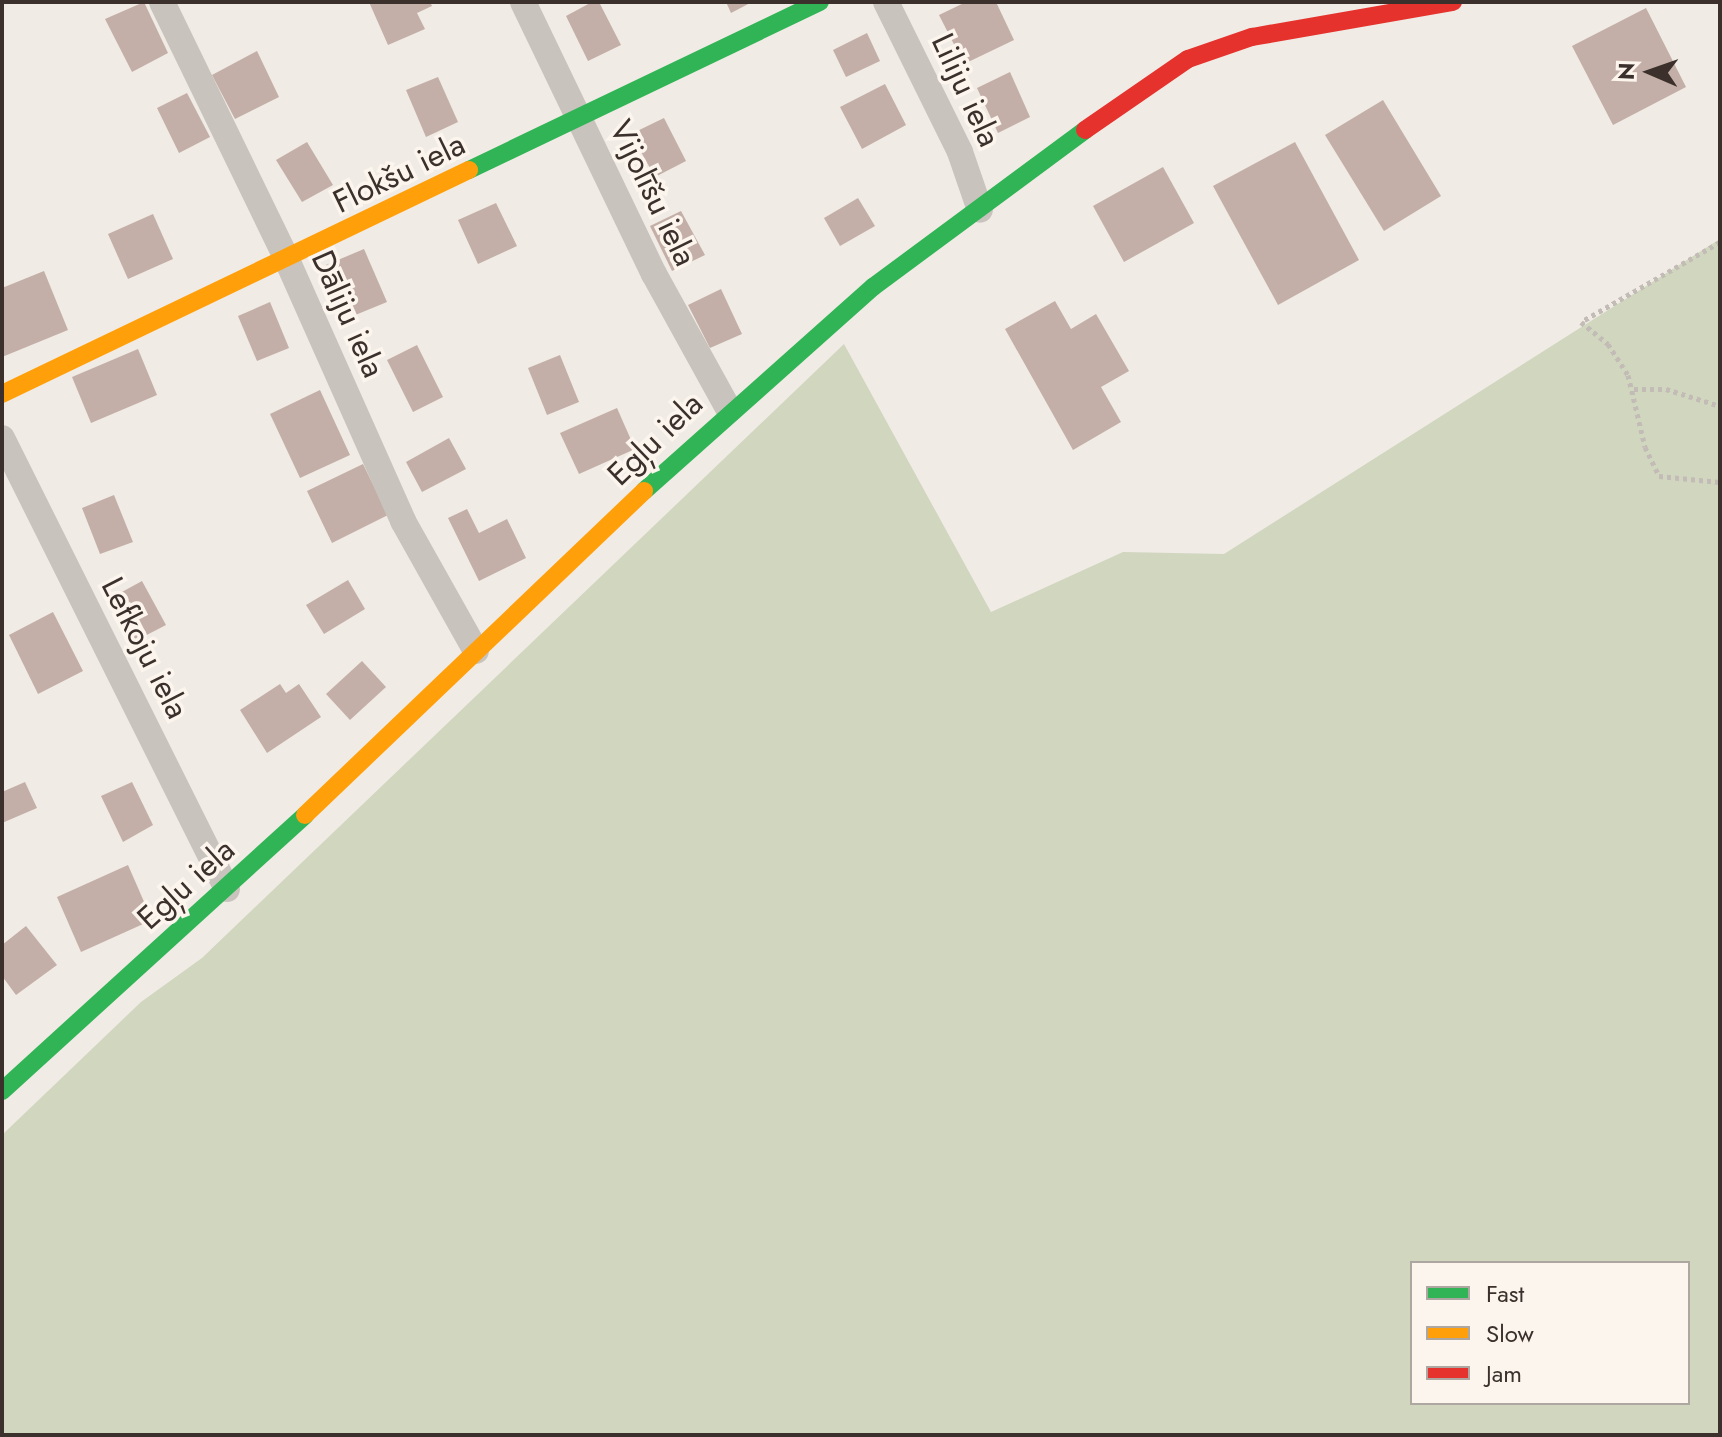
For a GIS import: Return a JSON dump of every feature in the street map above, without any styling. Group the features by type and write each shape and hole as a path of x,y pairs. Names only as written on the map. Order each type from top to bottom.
{"street":[{"name":"Dāliju iela","path":"162,2 287,260 403,521 476,651"},
{"name":"Vijolīšu iela","path":"523,2 654,274 729,410"},
{"name":"Flokšu iela","path":"2,394 820,2"},
{"name":"Liliju iela","path":"886,2 960,152 980,210"},
{"name":"Egļu iela","path":"2,1091 227,889 729,410 873,287 1152,81 1188,59 1339,12 1453,2"},
{"name":"Lefkoju iela","path":"2,438 227,889"}],"path":[{"path":"1720,242 1581,322 1608,344 1634,389 1645,447 1659,476 1720,482"},
{"path":"1634,389 1666,389 1720,406"}],"green space":[{"path":"1720,239 1720,1435 2,1435 2,1135 141,1002 202,958 844,344 991,612 1123,552 1224,554"}],"building":[{"path":"144,2 168,53 132,72 105,19"},
{"path":"369,2 430,2 432,6 417,13 425,29 388,45"},
{"path":"592,2 599,2 621,45 588,61 566,16"},
{"path":"726,2 752,2 731,13"},
{"path":"966,2 996,2 1014,40 964,64 939,15"},
{"path":"1646,8 1686,87 1613,125 1572,46"},
{"path":"867,33 880,61 846,77 833,50"},
{"path":"257,51 279,97 235,119 212,75"},
{"path":"1010,72 1030,117 998,133 977,88"},
{"path":"438,77 458,122 426,137 406,90"},
{"path":"885,84 906,125 862,149 840,107"},
{"path":"187,93 210,137 179,153 157,108"},
{"path":"1383,100 1441,196 1384,231 1325,135"},
{"path":"664,118 686,161 655,177 631,134"},
{"path":"307,142 333,185 302,202 276,160"},
{"path":"1295,142 1359,260 1278,305 1213,186"},
{"path":"1163,167 1194,223 1124,262 1093,206"},
{"path":"858,198 875,226 840,246 824,218"},
{"path":"496,203 517,246 478,264 458,220"},
{"path":"681,211 705,255 672,271 650,226"},
{"path":"153,214 173,259 128,279 108,234"},
{"path":"364,249 387,302 348,318 326,265"},
{"path":"44,271 68,330 2,357 2,288"},
{"path":"721,289 742,334 710,348 688,305"},
{"path":"1055,301 1071,329 1096,314 1129,371 1101,387 1121,422 1073,450 1005,329"},
{"path":"270,302 289,348 257,361 238,316"},
{"path":"417,345 443,397 413,412 387,360"},
{"path":"138,349 157,395 91,423 72,377"},
{"path":"560,355 579,402 547,415 528,368"},
{"path":"320,390 350,455 300,478 270,414"},
{"path":"617,408 635,449 579,474 560,433"},
{"path":"449,438 466,469 422,492 406,462"},
{"path":"363,464 388,515 332,543 307,491"},
{"path":"114,495 133,542 100,554 82,508"},
{"path":"467,509 479,533 507,519 526,558 479,581 448,518"},
{"path":"348,580 365,609 324,634 306,605"},
{"path":"142,581 166,625 135,641 111,598"},
{"path":"53,612 83,671 38,694 9,635"},
{"path":"362,661 386,687 350,720 326,694"},
{"path":"280,684 286,693 299,684 321,717 267,753 240,710"},
{"path":"25,782 37,808 2,823 2,792"},
{"path":"132,782 153,825 123,842 101,796"},
{"path":"128,865 152,920 81,952 57,897"},
{"path":"26,926 57,965 16,995 2,976 2,945"}],"traffic: fast":[{"path":"469,170 820,2"},
{"path":"644,491 873,287 1085,130"},
{"path":"2,1091 305,815"}],"traffic: slow":[{"path":"2,394 469,170"},
{"path":"305,815 644,491"}],"traffic: jam":[{"path":"1085,130 1188,59 1252,37 1453,2"}]}
